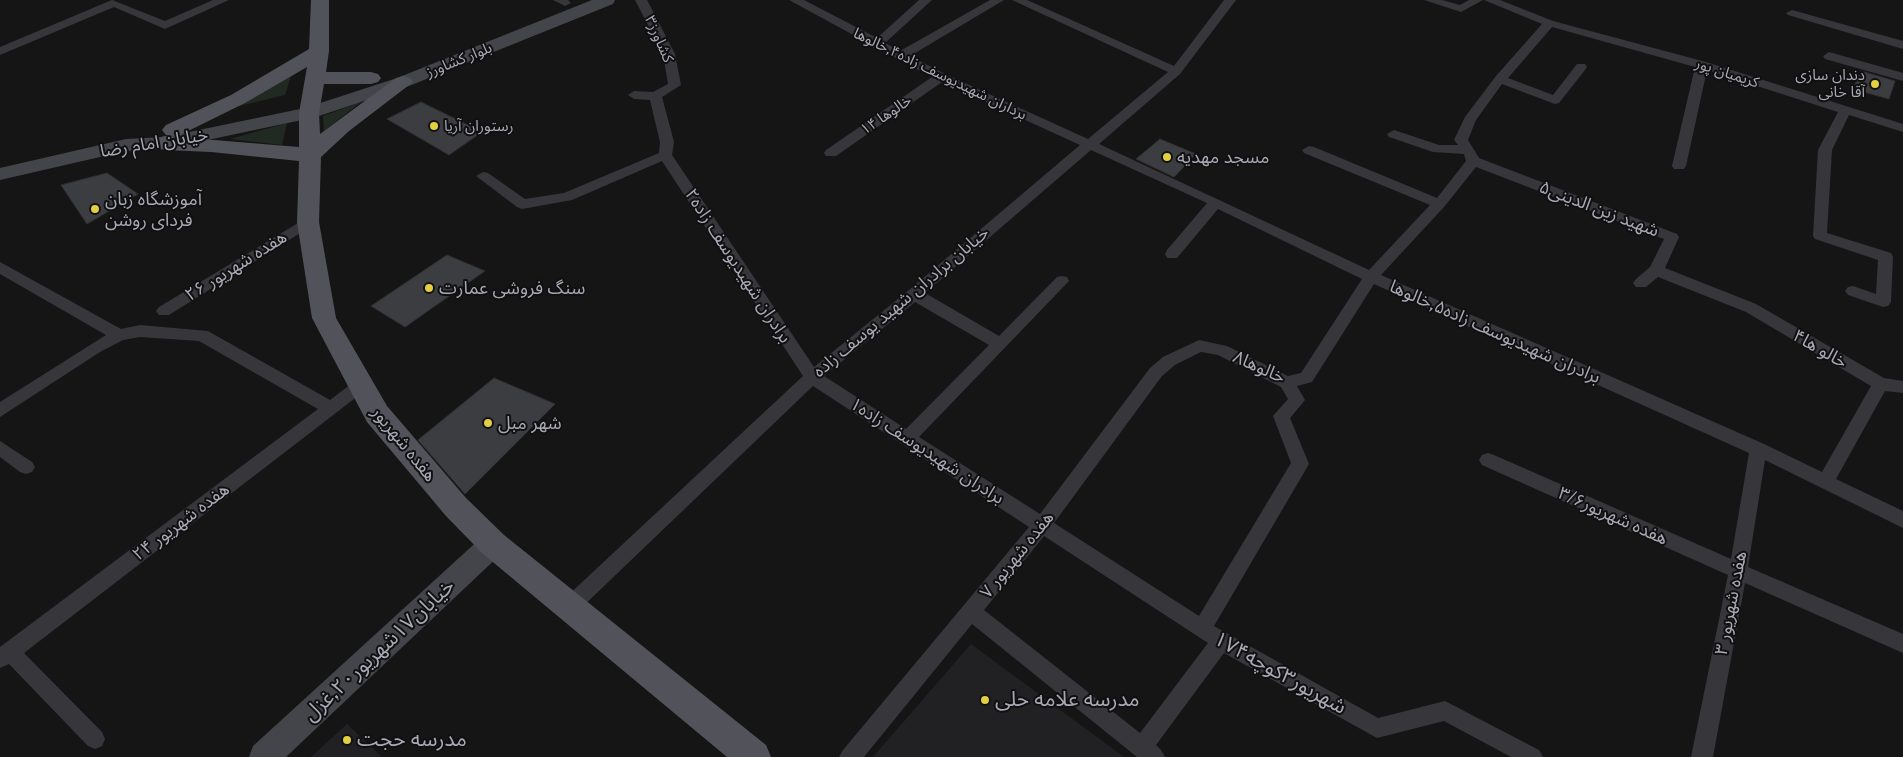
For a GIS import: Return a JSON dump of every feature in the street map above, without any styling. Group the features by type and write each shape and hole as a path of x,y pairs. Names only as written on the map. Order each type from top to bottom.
{"main road":[{"name":"هفده شهریور","path":"320,0 319,51 312,96 308,222 324,318 377,414 456,507 493,544 571,605 754,757"},
{"name":"بلوار کشاورز","path":"312,96 385,81 607,0"},
{"name":"بلوار کشاورز","path":"385,81 565,1"},
{"path":"169,136 238,99 319,51"},
{"path":"169,136 211,145 310,155 342,126 385,81"},
{"path":"312,96 385,81"},
{"name":"خیابان امام رضا","path":"0,174 169,136 312,96"},
{"name":"خیابان۱۷شهریور۲۰,غزل","path":"264,757 493,544"}],"street":[{"path":"0,51 114,3 165,25 223,0"},
{"name":"کشاورز۳","path":"641,0 668,54 675,85 655,96"},
{"name":"برداران شهیدیوسف زاده۴,خالوها","path":"795,0 876,45 941,78 1086,145"},
{"path":"876,45 926,0"},
{"path":"900,56 998,0"},
{"path":"1018,0 1176,71"},
{"name":"خیابان برادران شهید یوسف زاده","path":"571,605 812,377 914,294 1086,145 1176,71 1230,0"},
{"path":"1430,0 1461,9 1477,0"},
{"name":"کریمیان پور","path":"1490,0 1549,23 1702,65 1903,128"},
{"path":"1792,13 1903,45"},
{"path":"1471,156 1461,140 1470,120 1500,79 1549,23"},
{"path":"1829,56 1903,77"},
{"path":"1679,166 1702,65"},
{"path":"1500,79 1555,100 1581,67"},
{"name":"خالوها ۱۴","path":"831,153 941,78"},
{"path":"483,176 522,204 567,197 665,155 667,142 655,96 634,95"},
{"path":"1845,111 1825,150 1820,236 1886,257 1883,302 1853,291"},
{"path":"1394,134 1438,150 1471,156"},
{"name":"برادران شهیدیوسف زاده۵,خالوها","path":"1086,145 1216,202 1371,277 1758,449 1903,520"},
{"path":"1309,150 1439,204"},
{"name":"برادران شهیدیوسف زاده۲","path":"665,155 812,377"},
{"name":"خالوها۸","path":"1183,354 1199,346 1221,350 1287,383 1306,378 1371,277 1439,204 1471,156"},
{"name":"شهید زین الدینی۵","path":"1471,156 1672,237 1656,270 1641,282"},
{"path":"1172,254 1216,202"},
{"name":"هفده شهریور ۲۶","path":"164,311 308,222"},
{"path":"0,267 119,336"},
{"name":"خالو ها۴","path":"1656,270 1751,308 1818,349 1881,384"},
{"path":"907,439 1062,281"},
{"path":"914,294 1000,344"},
{"path":"0,410 94,348 119,336 140,331 202,336 330,408"},
{"name":"هفده شهریور ۷","path":"850,757 1042,525 1156,372 1168,361 1183,354"},
{"name":"برادران شهیدیوسف زاده۱","path":"812,377 1042,525"},
{"path":"1202,628 1300,464 1281,416 1297,400 1287,383"},
{"path":"1825,482 1881,384 1903,387"},
{"name":"هفده شهریور ۲۴","path":"5,655 361,385"},
{"path":"0,448 26,467"},
{"name":"هفده شهریور ۳","path":"1702,757 1738,572 1758,449"},
{"name":"هفده شهریور۳/۶","path":"1488,460 1903,644"},
{"name":"۱۷شهریور۳کوچه۴","path":"1042,525 1221,641 1377,728 1445,711 1532,757"},
{"path":"971,610 1148,752 1221,641"},
{"path":"5,655 96,738"}],"shaded area":[{"path":"291,76 285,95 227,109"},
{"path":"361,102 324,131 323,116"},
{"path":"287,123 282,145 230,139"},
{"name":"مدرسه علامه حلی","path":"971,644 1124,757 873,757"},
{"name":"مدرسه حجت","path":"347,724 382,757 311,757"}],"building":[{"name":"دندان سازی آقا خانی","path":"1861,71 1895,81 1889,99 1853,89"},
{"name":"رستوران آریا","path":"421,102 482,132 449,155 387,119"},
{"name":"مسجد مهدیه","path":"1160,139 1196,154 1174,177 1136,159"},
{"name":"آموزشگاه زبان فردای روشن","path":"107,173 138,194 87,224 61,185"},
{"name":"سنگ فروشی عمارت","path":"447,255 485,271 405,327 371,306"},
{"name":"شهر مبل","path":"494,378 555,404 465,494 418,440"}],"place":[{"name":"دندان سازی آقا خانی","path":"1875,84"},
{"name":"رستوران آریا","path":"434,126"},
{"name":"مسجد مهدیه","path":"1167,157"},
{"name":"آموزشگاه زبان فردای روشن","path":"95,209"},
{"name":"سنگ فروشی عمارت","path":"429,288"},
{"name":"شهر مبل","path":"488,423"},
{"name":"مدرسه علامه حلی","path":"985,700"},
{"name":"مدرسه حجت","path":"347,740"}]}
